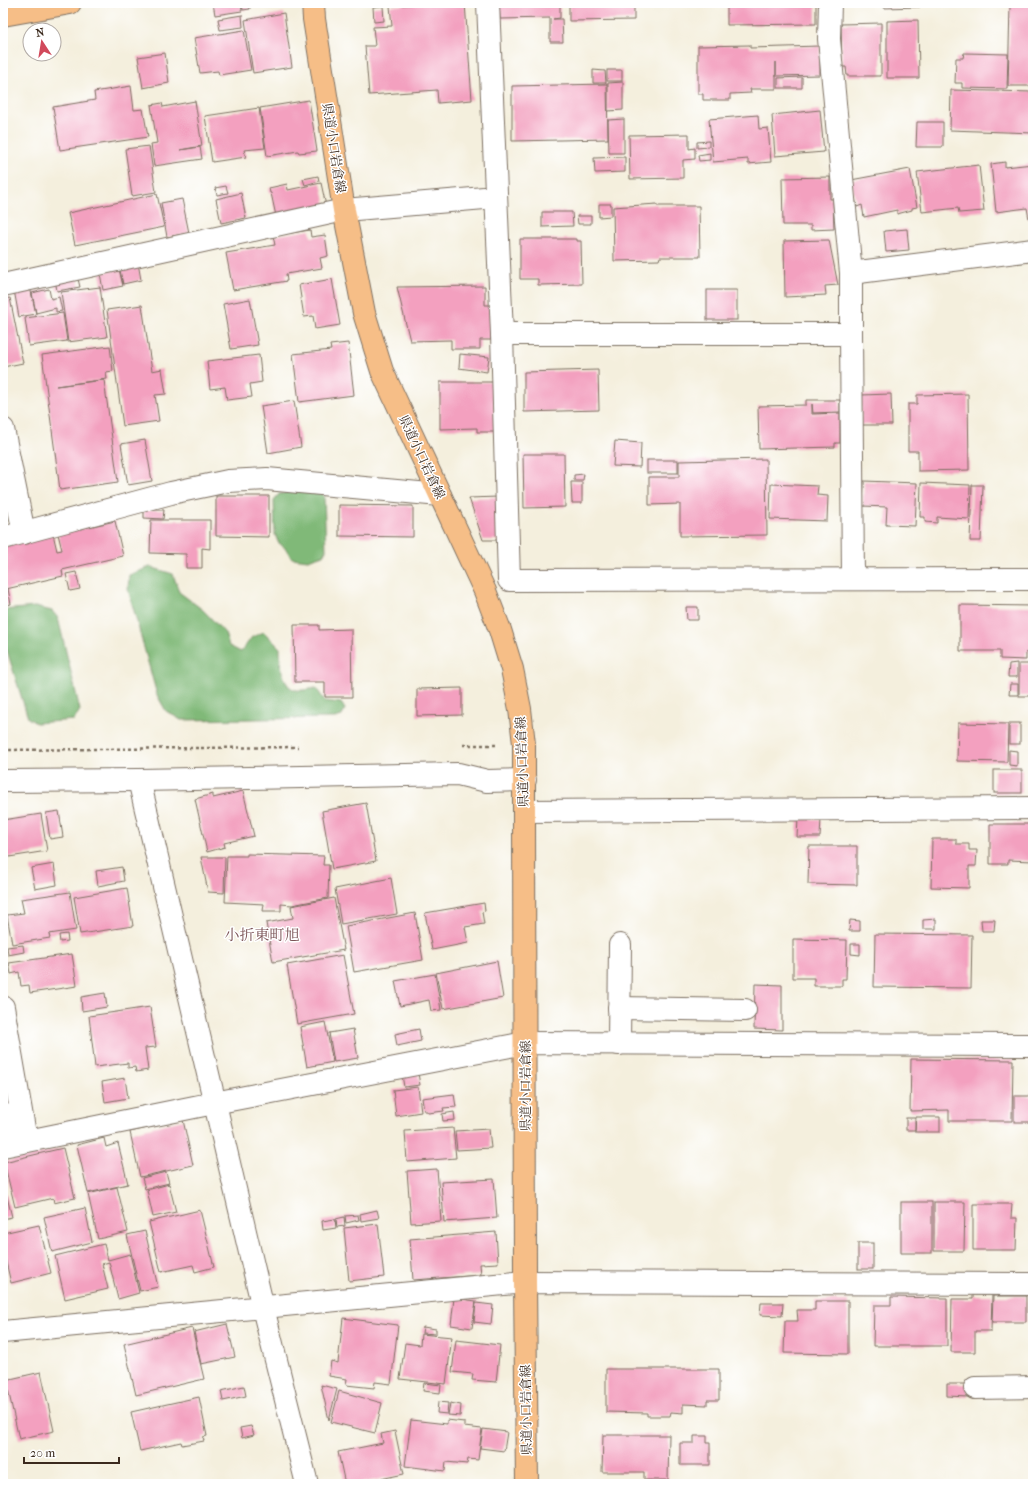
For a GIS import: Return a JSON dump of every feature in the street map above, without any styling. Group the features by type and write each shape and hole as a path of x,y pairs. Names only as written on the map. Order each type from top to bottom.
{"main road":[{"path":"3,15 70,3"},
{"name":"県道小口岩倉線","path":"313,3 314,19 344,210 364,313 382,372 485,591 500,630 512,670 520,709 524,744 525,780 525,1282 527,1484"}],"street":[{"path":"488,3 502,334 509,580"},
{"path":"830,3 829,38 851,273 853,579"},
{"path":"3,285 344,210 496,196"},
{"path":"851,273 1033,250"},
{"path":"502,334 851,334"},
{"path":"3,429 24,533"},
{"path":"3,538 171,493 228,481 267,479 440,495"},
{"path":"485,591 509,580 1033,579"},
{"path":"3,781 458,774 487,781 525,780"},
{"path":"139,780 214,1103 307,1484"},
{"path":"524,811 1033,808"},
{"path":"619,1044 620,945"},
{"path":"3,1007 26,1140"},
{"path":"619,1008 745,1010"},
{"path":"3,1146 26,1140 214,1103 525,1044 1033,1045"},
{"path":"3,1114 26,1140"},
{"path":"3,1332 525,1282 1033,1284"},
{"path":"975,1388 1033,1387"}],"path":[{"path":"461,745 524,744"},
{"path":"3,750 303,747"}],"green space":[{"path":"295,491 322,493 324,496 326,550 323,555 308,560 292,558 286,549 278,542 275,534 274,500 279,494"},
{"path":"150,567 173,574 179,592 203,610 225,633 229,646 241,652 252,637 264,632 280,648 282,672 287,684 296,690 316,688 325,701 341,703 345,709 342,716 335,718 181,720 166,711 157,695 128,589 129,575"},
{"path":"35,607 52,611 58,618 80,710 74,720 36,723 28,718 3,638 3,610"}],"building":[{"path":"213,3 241,3 242,11 215,15"},
{"path":"242,3 249,3 250,9 243,10"},
{"path":"465,3 472,100 438,103 437,90 369,95 365,46 375,46 373,27 392,26 390,6"},
{"path":"499,3 560,3 560,18 553,19 562,19 563,42 550,42 550,18 500,19"},
{"path":"569,3 634,3 634,20 569,21"},
{"path":"727,3 816,3 816,24 727,25"},
{"path":"884,3 920,3 920,7 884,8"},
{"path":"955,3 1033,3 1033,86 1008,86 1010,6"},
{"path":"383,6 384,21 374,22 373,7"},
{"path":"284,13 292,67 253,73 245,20"},
{"path":"242,15 243,27 220,30 218,19"},
{"path":"918,20 919,78 887,78 887,21"},
{"path":"881,23 881,76 847,76 846,67 842,67 841,24"},
{"path":"244,30 251,70 219,75 218,71 200,73 194,38"},
{"path":"750,45 750,48 820,46 820,75 776,76 776,89 750,89 751,93 730,94 730,100 703,100 703,94 698,94 698,46"},
{"path":"165,53 169,83 143,88 138,57"},
{"path":"964,53 1008,54 1007,89 962,88 962,83 955,83 956,58 963,58"},
{"path":"593,70 605,71 606,83 593,83"},
{"path":"607,70 622,70 622,81 607,81"},
{"path":"802,77 802,88 778,88 778,78"},
{"path":"623,82 623,110 608,111 608,83"},
{"path":"607,84 608,139 512,141 512,86"},
{"path":"131,86 134,110 143,109 148,137 60,150 53,107 95,100 94,92"},
{"path":"951,90 1033,92 1033,133 950,130"},
{"path":"309,100 317,151 299,153 298,151 267,156 260,108"},
{"path":"195,101 202,146 180,150 200,147 202,159 154,166 151,144 157,143 151,105 162,103 163,107"},
{"path":"259,108 265,148 244,150 246,157 212,162 205,116"},
{"path":"820,110 824,152 775,156 772,115"},
{"path":"758,115 759,129 768,128 771,162 748,164 748,159 713,162 709,119"},
{"path":"624,119 624,153 609,153 608,120"},
{"path":"917,122 943,122 943,147 916,147"},
{"path":"689,134 689,149 695,148 695,159 683,160 683,178 630,179 629,135"},
{"path":"709,141 709,147 697,148 697,142"},
{"path":"149,146 156,192 132,196 125,149"},
{"path":"710,153 710,160 699,161 698,155"},
{"path":"625,157 625,172 595,173 594,158"},
{"path":"1005,162 1005,167 1033,164 1033,219 1029,219 1027,208 996,212 991,164"},
{"path":"979,165 984,211 959,213 958,208 922,212 917,172"},
{"path":"910,169 917,207 897,214 897,210 864,217 862,205 857,207 851,180"},
{"path":"318,176 319,181 305,185 303,179"},
{"path":"830,177 830,199 833,199 834,229 811,230 811,225 783,225 782,178"},
{"path":"321,183 326,206 276,216 269,188 287,184 288,190"},
{"path":"226,186 228,193 217,195 215,188"},
{"path":"241,193 246,218 221,223 216,199"},
{"path":"157,194 164,227 75,245 68,213"},
{"path":"182,199 189,233 167,237 161,203"},
{"path":"599,204 611,204 611,216 599,217"},
{"path":"657,204 657,206 699,206 700,257 660,257 659,260 614,261 613,207"},
{"path":"542,212 572,212 573,226 542,227"},
{"path":"577,216 591,216 591,224 578,224"},
{"path":"907,229 909,250 886,252 884,231"},
{"path":"310,230 311,237 325,235 328,256 320,258 322,268 286,274 287,281 233,290 226,253 275,245 273,236"},
{"path":"520,239 577,239 577,241 581,241 582,284 538,285 538,279 520,279"},
{"path":"829,240 838,285 825,286 826,295 785,297 784,241"},
{"path":"138,263 141,280 123,284 119,266"},
{"path":"119,269 123,286 103,290 100,273"},
{"path":"77,275 80,287 57,291 55,279"},
{"path":"332,279 340,325 315,329 313,316 304,317 299,285"},
{"path":"485,286 485,305 490,305 491,340 480,340 480,349 451,349 451,340 410,341 397,287"},
{"path":"30,287 36,314 19,317 14,290"},
{"path":"100,287 107,337 68,342 61,292"},
{"path":"49,289 51,299 59,297 62,311 56,312 56,308 36,313 32,293"},
{"path":"707,290 737,290 737,320 707,320"},
{"path":"10,298 23,363 3,367 3,299"},
{"path":"250,299 258,345 231,349 223,304"},
{"path":"142,305 152,371 162,369 166,394 155,395 159,421 123,426 107,310"},
{"path":"63,313 67,341 29,346 25,318"},
{"path":"348,343 354,395 299,402 293,354 331,350 330,345"},
{"path":"110,346 113,371 106,372 107,379 56,386 104,380 118,482 60,490 42,355"},
{"path":"460,354 489,357 487,372 459,368"},
{"path":"259,355 262,382 250,384 252,397 227,400 225,387 210,389 207,361"},
{"path":"598,370 599,410 524,412 524,372"},
{"path":"440,382 494,382 495,432 477,432 477,428 440,429"},
{"path":"891,394 892,425 861,425 861,395"},
{"path":"968,394 969,470 918,471 918,451 908,451 908,404 917,404 917,395"},
{"path":"806,400 840,400 840,412 813,413 812,404 812,414 840,413 840,443 835,443 835,447 759,449 758,406 806,405"},
{"path":"294,401 301,447 268,453 261,406"},
{"path":"145,440 152,481 128,485 121,444"},
{"path":"615,441 641,443 640,467 613,466"},
{"path":"523,454 564,454 565,507 524,508"},
{"path":"766,459 767,535 680,536 680,504 649,505 649,477 679,477 679,461"},
{"path":"647,460 678,460 678,473 647,473"},
{"path":"584,474 583,480 574,480 574,475"},
{"path":"864,481 917,483 915,526 886,525 887,507 863,506"},
{"path":"571,482 582,482 582,503 572,503"},
{"path":"921,483 970,485 969,519 937,517 937,523 925,522 925,517 920,517"},
{"path":"771,484 818,486 817,495 828,496 827,521 770,519"},
{"path":"972,485 983,485 981,541 970,541"},
{"path":"216,496 269,496 269,537 216,536"},
{"path":"498,497 500,540 483,540 469,498"},
{"path":"339,505 413,506 413,537 339,536"},
{"path":"144,510 164,510 163,519 144,518"},
{"path":"151,520 210,520 210,549 202,548 202,568 186,568 186,554 150,553"},
{"path":"115,521 123,556 62,570 63,576 6,589 3,575 3,560 5,560 3,546 53,534 57,551 62,550 58,534"},
{"path":"76,572 80,589 70,591 66,574"},
{"path":"3,582 5,590 8,589 11,604 3,606"},
{"path":"960,605 1033,606 1033,652 1026,652 1026,660 1000,659 1000,651 960,651"},
{"path":"686,607 698,607 698,620 687,620"},
{"path":"294,625 319,625 319,630 351,629 352,697 325,697 325,682 295,682"},
{"path":"1017,663 1017,677 1008,677 1009,664"},
{"path":"1019,664 1033,664 1033,696 1019,696"},
{"path":"1010,684 1018,684 1018,695 1009,695"},
{"path":"462,688 462,715 417,716 417,689"},
{"path":"958,723 1008,724 1007,762 957,761"},
{"path":"1009,723 1020,723 1020,744 1009,744"},
{"path":"1009,750 1017,751 1017,766 1009,765"},
{"path":"994,770 1022,770 1022,793 994,793"},
{"path":"243,791 254,836 224,843 225,847 207,852 195,799 213,794 213,798"},
{"path":"366,803 376,861 332,869 322,811"},
{"path":"59,811 63,837 50,839 46,813"},
{"path":"41,814 47,851 3,858 3,820"},
{"path":"798,819 821,819 820,837 797,837"},
{"path":"990,824 1033,824 1033,861 1008,860 1008,864 990,864"},
{"path":"932,839 956,839 956,844 969,844 969,850 977,850 976,866 969,866 969,888 931,887"},
{"path":"809,846 857,846 857,885 808,884"},
{"path":"247,854 324,856 323,865 329,865 328,898 292,905 281,904 281,911 263,911 264,904 225,902 227,856 247,856"},
{"path":"201,857 225,857 224,893 208,892"},
{"path":"54,864 57,885 35,889 31,868"},
{"path":"122,867 124,881 98,886 96,871"},
{"path":"391,878 397,914 341,924 335,889"},
{"path":"127,888 133,926 80,934 74,897"},
{"path":"70,892 76,930 49,934 50,938 12,944 7,915 24,913 21,899"},
{"path":"334,898 344,950 273,962 266,923 293,918 291,906"},
{"path":"484,903 485,911 482,912 484,924 465,927 468,943 432,950 425,913"},
{"path":"415,913 423,960 354,972 346,926"},
{"path":"936,919 936,929 923,929 923,920"},
{"path":"850,920 860,921 860,931 849,931"},
{"path":"981,920 995,920 994,931 982,931"},
{"path":"67,934 68,941 60,942 59,935"},
{"path":"875,934 972,935 971,988 874,987"},
{"path":"793,939 847,940 846,979 842,979 842,986 814,986 814,978 793,978"},
{"path":"851,944 860,944 860,955 851,954"},
{"path":"23,945 24,952 8,955 7,947"},
{"path":"72,954 77,986 30,993 29,985 21,986 19,972 11,974 9,963"},
{"path":"343,955 354,1014 297,1024 287,965"},
{"path":"497,961 503,998 443,1009 436,973"},
{"path":"435,974 441,1010 431,1011 429,1000 400,1006 395,981"},
{"path":"755,984 782,985 782,1030 754,1029"},
{"path":"105,993 107,1007 82,1011 81,997"},
{"path":"150,1007 156,1047 145,1048 148,1070 136,1072 135,1067 128,1068 128,1063 95,1067 89,1016"},
{"path":"325,1022 333,1062 307,1067 300,1027"},
{"path":"353,1029 358,1058 334,1062 329,1033"},
{"path":"419,1029 421,1041 397,1046 395,1034"},
{"path":"911,1059 1013,1060 1012,1121 949,1121 949,1110 910,1111"},
{"path":"418,1073 420,1085 404,1087 402,1075"},
{"path":"125,1078 128,1098 105,1102 102,1082"},
{"path":"418,1087 421,1112 396,1116 393,1090"},
{"path":"454,1094 456,1107 443,1108 444,1111 428,1113 427,1111 424,1111 422,1098"},
{"path":"1014,1096 1033,1096 1033,1122 1014,1122"},
{"path":"454,1112 455,1120 443,1121 442,1114"},
{"path":"916,1117 940,1117 940,1132 915,1132"},
{"path":"906,1118 915,1118 915,1130 906,1130"},
{"path":"183,1120 193,1165 140,1177 130,1132"},
{"path":"453,1128 456,1158 407,1162 405,1131"},
{"path":"489,1129 491,1148 457,1150 455,1131"},
{"path":"104,1138 106,1147 118,1143 128,1184 88,1193 77,1145"},
{"path":"63,1148 75,1198 54,1203 53,1198 15,1207 4,1162"},
{"path":"437,1169 441,1221 411,1223 407,1171"},
{"path":"166,1172 169,1183 145,1189 142,1178"},
{"path":"494,1179 497,1218 444,1222 441,1182"},
{"path":"3,1181 12,1217 3,1219"},
{"path":"169,1184 176,1212 153,1217 147,1190"},
{"path":"117,1187 128,1232 98,1239 88,1194"},
{"path":"901,1202 932,1202 932,1253 901,1253"},
{"path":"934,1202 965,1202 964,1251 934,1251"},
{"path":"973,1204 1012,1204 1011,1218 1017,1218 1016,1250 973,1250"},
{"path":"85,1208 92,1242 52,1252 44,1217"},
{"path":"200,1210 214,1267 195,1272 193,1265 161,1272 149,1222"},
{"path":"377,1210 379,1218 361,1221 360,1214"},
{"path":"358,1215 359,1220 346,1223 345,1216"},
{"path":"344,1217 345,1226 337,1227 336,1219"},
{"path":"335,1219 336,1228 323,1230 322,1221"},
{"path":"378,1224 384,1277 349,1281 344,1228"},
{"path":"39,1225 51,1273 11,1283 3,1249 3,1233"},
{"path":"145,1231 158,1287 140,1291 127,1235"},
{"path":"496,1232 498,1263 480,1264 481,1275 413,1280 410,1239"},
{"path":"858,1243 873,1243 873,1269 858,1269"},
{"path":"104,1244 108,1260 130,1254 139,1293 118,1299 109,1262 102,1264 108,1289 65,1299 55,1256"},
{"path":"973,1295 992,1295 991,1331 975,1331 975,1352 951,1352 952,1299 973,1299"},
{"path":"993,1296 1026,1296 1026,1322 992,1322"},
{"path":"891,1297 947,1298 947,1346 873,1346 874,1305 891,1305"},
{"path":"454,1298 476,1301 472,1328 451,1325"},
{"path":"815,1301 848,1301 848,1354 784,1353 785,1321 798,1321 797,1310 815,1310"},
{"path":"476,1303 493,1305 491,1324 474,1322"},
{"path":"761,1303 783,1303 782,1316 760,1315"},
{"path":"343,1318 398,1325 391,1384 375,1382 374,1388 346,1385 347,1379 329,1376 331,1361 338,1363"},
{"path":"227,1324 235,1357 201,1364 194,1332"},
{"path":"423,1327 436,1329 436,1334 422,1333"},
{"path":"192,1328 204,1379 136,1395 124,1344"},
{"path":"421,1334 452,1337 446,1384 400,1379 405,1343 420,1345"},
{"path":"456,1340 500,1345 496,1382 472,1380 473,1374 452,1372"},
{"path":"606,1369 719,1369 719,1400 707,1400 707,1405 683,1404 683,1413 671,1412 670,1416 647,1416 647,1413 606,1412"},
{"path":"41,1372 54,1431 19,1439 6,1380"},
{"path":"424,1383 441,1385 440,1393 423,1391"},
{"path":"947,1384 968,1384 968,1397 947,1396"},
{"path":"321,1385 337,1389 329,1420"},
{"path":"244,1386 246,1396 223,1401 221,1391"},
{"path":"339,1391 382,1403 375,1433 331,1422"},
{"path":"199,1397 207,1436 203,1437 204,1441 182,1445 181,1442 140,1451 131,1412"},
{"path":"438,1402 448,1403 447,1414 437,1413"},
{"path":"450,1403 461,1405 460,1416 448,1415"},
{"path":"411,1420 447,1424 447,1420 464,1422 464,1427 482,1429 478,1460 468,1459 467,1464 446,1462 445,1471 405,1466"},
{"path":"251,1426 254,1435 242,1438 240,1428"},
{"path":"483,1429 507,1432 504,1451 480,1448"},
{"path":"395,1431 404,1474 357,1484 345,1484 338,1452 383,1443 381,1434"},
{"path":"603,1435 669,1435 668,1480 644,1480 644,1472 602,1472"},
{"path":"694,1436 707,1436 707,1443 710,1443 710,1465 680,1465 680,1443 694,1443"}],"district":[{"name":"小折東町旭","path":"262,935"}]}
